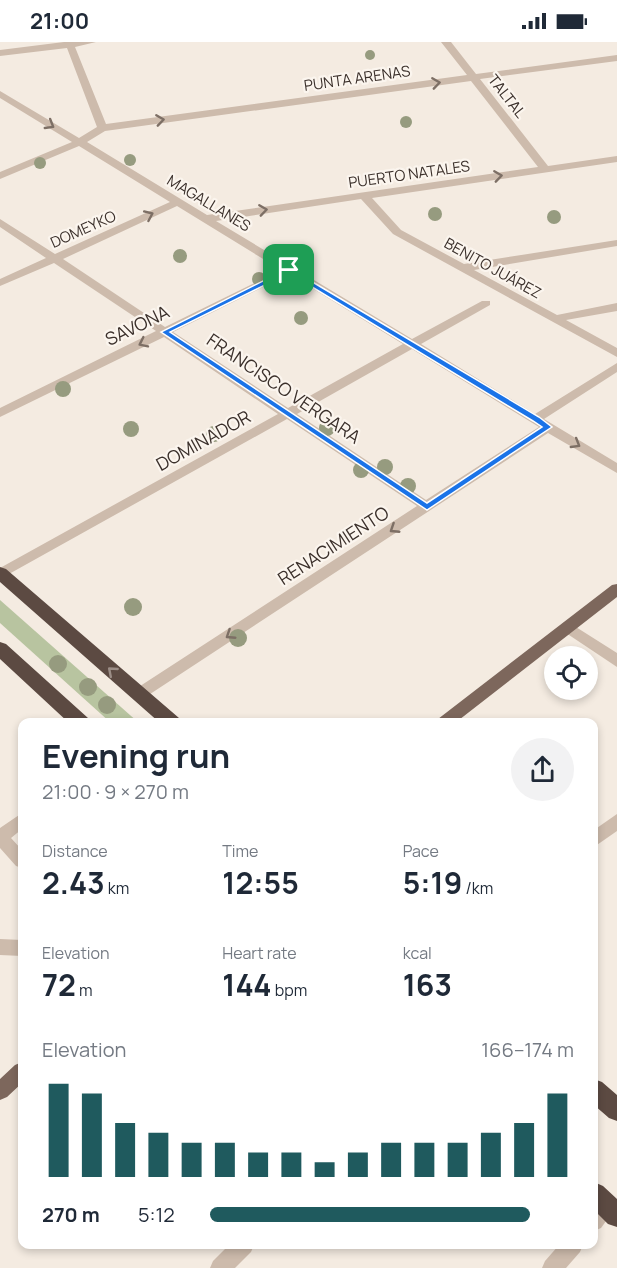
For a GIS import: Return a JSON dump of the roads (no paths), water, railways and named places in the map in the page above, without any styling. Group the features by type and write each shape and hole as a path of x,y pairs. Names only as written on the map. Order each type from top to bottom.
{"highway":[{"path":"0,574 166,718"},
{"path":"0,648 76,718"}],"main road":[{"path":"450,718 617,589"},
{"path":"0,1091 18,1075"}],"street":[{"path":"0,53 91,42"},
{"name":"TALTAL","path":"446,42 545,169"},
{"path":"0,176 80,142 102,128 69,43"},
{"name":"PUNTA ARENAS","path":"102,128 617,58"},
{"name":"MAGALLANES","path":"0,94 617,469"},
{"name":"PUERTO NATALES","path":"205,219 617,159"},
{"name":"BENITO JUÁREZ","path":"364,196 397,232 617,353"},
{"name":"DOMEYKO","path":"0,283 178,202"},
{"name":"FRANCISCO VERGARA","path":"0,222 427,507"},
{"path":"462,268 617,243"},
{"name":"SAVONA","path":"0,413 289,270"},
{"name":"DOMINADOR","path":"0,574 486,303"},
{"path":"554,319 617,307"},
{"name":"RENACIMIENTO","path":"139,694 427,507 617,367"},
{"path":"568,627 617,661"},
{"path":"598,837 617,821"},
{"path":"18,823 0,837 18,857"},
{"path":"0,947 18,948"},
{"path":"220,1268 240,1249"},
{"path":"552,1268 569,1249"}]}
